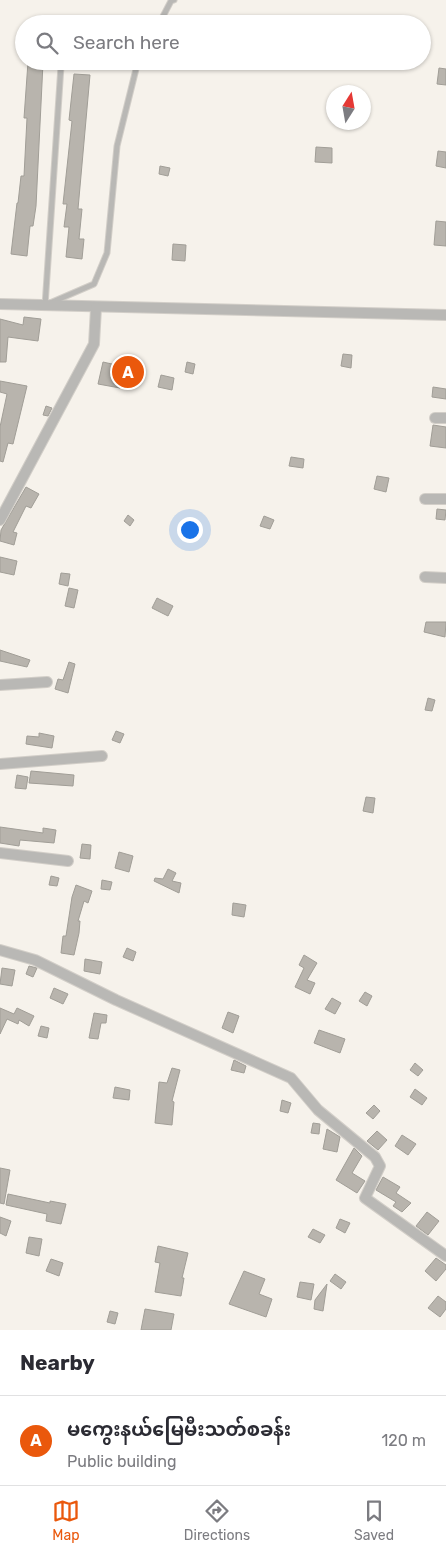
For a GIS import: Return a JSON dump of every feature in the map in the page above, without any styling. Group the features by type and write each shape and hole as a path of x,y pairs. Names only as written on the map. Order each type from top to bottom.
{"street":[{"path":"0,304 96,308 446,315"},
{"path":"0,520 94,344 96,308"},
{"path":"434,418 446,418"},
{"path":"425,499 446,500"},
{"path":"425,577 446,578"},
{"path":"0,685 47,682"},
{"path":"0,764 102,756"},
{"path":"0,853 68,861"},
{"path":"0,950 36,960 116,1000 291,1078 318,1110 375,1157 380,1166 366,1198 446,1256"}],"lane":[{"path":"163,15 171,1 174,0"},
{"path":"45,306 62,70"},
{"path":"45,306 63,296 94,284 107,253 117,146 136,70"}],"building":[{"path":"439,68 446,69 446,85 437,84"},
{"path":"27,70 43,70 36,206 33,226 30,226 27,256 11,254 21,176 24,176 27,118 24,118"},
{"path":"74,74 90,75 78,209 82,209 79,239 84,239 82,259 66,257 69,227 64,227 67,204 63,204 72,121 69,120"},
{"path":"316,147 332,148 332,163 315,162"},
{"path":"438,151 446,152 446,168 436,166"},
{"path":"160,166 170,168 168,176 159,174"},
{"path":"436,221 446,222 446,246 434,245"},
{"path":"173,244 186,245 185,261 172,260"},
{"path":"24,317 41,319 38,341 8,337 6,362 0,362 0,319 23,325"},
{"path":"343,354 352,355 351,368 341,366"},
{"path":"103,362 125,367 120,388 98,384"},
{"path":"187,362 195,364 193,374 185,372"},
{"path":"161,375 174,378 172,390 158,387"},
{"path":"0,381 27,386 13,444 8,443 3,462 0,461 0,427 7,394 0,392"},
{"path":"433,387 446,389 446,399 432,397"},
{"path":"46,406 52,408 48,416 43,415"},
{"path":"433,425 446,427 446,448 430,446"},
{"path":"291,457 304,459 303,468 289,466"},
{"path":"377,476 389,478 386,492 374,489"},
{"path":"26,487 39,494 31,508 26,506 13,532 17,533 14,545 0,541 1,530"},
{"path":"437,509 446,510 445,520 436,519"},
{"path":"128,515 134,520 130,526 124,521"},
{"path":"264,516 274,520 270,529 260,526"},
{"path":"0,557 17,561 14,575 0,572"},
{"path":"61,573 70,574 68,586 59,584"},
{"path":"69,588 78,590 74,608 65,606"},
{"path":"157,598 173,606 168,616 152,608"},
{"path":"426,622 446,622 445,637 424,632"},
{"path":"0,650 30,660 27,667 0,661"},
{"path":"69,662 75,664 68,693 55,689 58,679 63,680"},
{"path":"428,698 435,700 432,711 425,710"},
{"path":"116,731 124,734 120,743 112,740"},
{"path":"39,733 54,736 52,748 26,744 27,736 39,737"},
{"path":"31,771 74,775 73,786 29,783"},
{"path":"17,775 28,777 26,789 15,788"},
{"path":"366,797 375,798 373,813 363,811"},
{"path":"0,827 43,833 43,828 56,830 54,843 20,840 19,846 0,843"},
{"path":"82,844 91,845 90,859 80,858"},
{"path":"119,852 133,856 129,872 115,868"},
{"path":"168,869 176,873 172,881 181,883 179,893 154,881 155,878 163,879"},
{"path":"51,876 59,878 57,886 49,885"},
{"path":"102,880 112,882 110,890 101,889"},
{"path":"76,885 92,891 88,903 84,901 78,921 80,921 79,933 74,955 61,953 63,936 66,936 72,897"},
{"path":"233,903 246,905 244,917 232,915"},
{"path":"127,948 136,952 133,961 123,957"},
{"path":"304,955 317,963 307,980 315,983 310,994 295,987 304,968 299,965"},
{"path":"85,959 102,962 100,974 84,971"},
{"path":"29,966 37,968 33,977 26,974"},
{"path":"2,968 15,970 12,986 0,984"},
{"path":"54,988 68,994 63,1004 50,998"},
{"path":"365,992 372,996 367,1006 359,1001"},
{"path":"332,998 341,1003 335,1014 325,1009"},
{"path":"0,1008 14,1014 17,1008 34,1016 29,1026 19,1020 18,1024 7,1019 0,1034"},
{"path":"228,1012 239,1016 233,1033 222,1028"},
{"path":"94,1013 107,1015 106,1023 101,1023 98,1039 89,1038"},
{"path":"41,1026 49,1028 47,1038 38,1036"},
{"path":"319,1030 345,1039 340,1053 314,1043"},
{"path":"234,1060 246,1066 244,1073 231,1070"},
{"path":"415,1063 423,1070 418,1076 410,1070"},
{"path":"172,1068 180,1070 172,1101 174,1102 172,1125 155,1123 159,1082 167,1083"},
{"path":"115,1087 130,1090 129,1100 113,1098"},
{"path":"415,1089 427,1098 422,1105 410,1097"},
{"path":"282,1100 291,1103 288,1113 280,1111"},
{"path":"374,1105 380,1111 373,1119 366,1113"},
{"path":"313,1123 320,1124 319,1134 311,1133"},
{"path":"327,1129 340,1137 337,1152 323,1149"},
{"path":"377,1131 387,1140 378,1150 367,1141"},
{"path":"402,1135 416,1144 408,1155 395,1146"},
{"path":"354,1148 362,1156 352,1173 365,1181 357,1193 336,1180"},
{"path":"0,1168 10,1170 4,1204 0,1203"},
{"path":"383,1177 400,1187 396,1193 411,1203 402,1212 393,1206 396,1202 376,1190"},
{"path":"8,1194 50,1203 50,1201 66,1204 61,1224 46,1221 47,1214 6,1205"},
{"path":"427,1212 439,1221 428,1235 416,1226"},
{"path":"0,1217 11,1221 6,1236 0,1233"},
{"path":"340,1219 350,1223 345,1233 336,1228"},
{"path":"313,1229 325,1235 320,1243 308,1237"},
{"path":"29,1237 42,1239 39,1256 26,1253"},
{"path":"158,1246 188,1253 182,1278 184,1278 181,1296 155,1292 160,1263 155,1262"},
{"path":"436,1258 446,1265 446,1269 436,1281 425,1271"},
{"path":"51,1259 63,1263 59,1276 46,1271"},
{"path":"244,1271 265,1279 259,1294 272,1299 266,1317 229,1304"},
{"path":"335,1274 346,1282 341,1289 330,1281"},
{"path":"300,1282 314,1284 311,1300 297,1297"},
{"path":"327,1284 323,1311 314,1309 315,1300"},
{"path":"438,1296 446,1302 446,1309 440,1317 428,1308"},
{"path":"145,1309 174,1314 171,1330 141,1330"},
{"path":"110,1311 118,1313 115,1324 107,1322"}],"place":[{"name":"မကွေးနယ်မြေမီးသတ်စခန်း","path":"128,372"}]}
